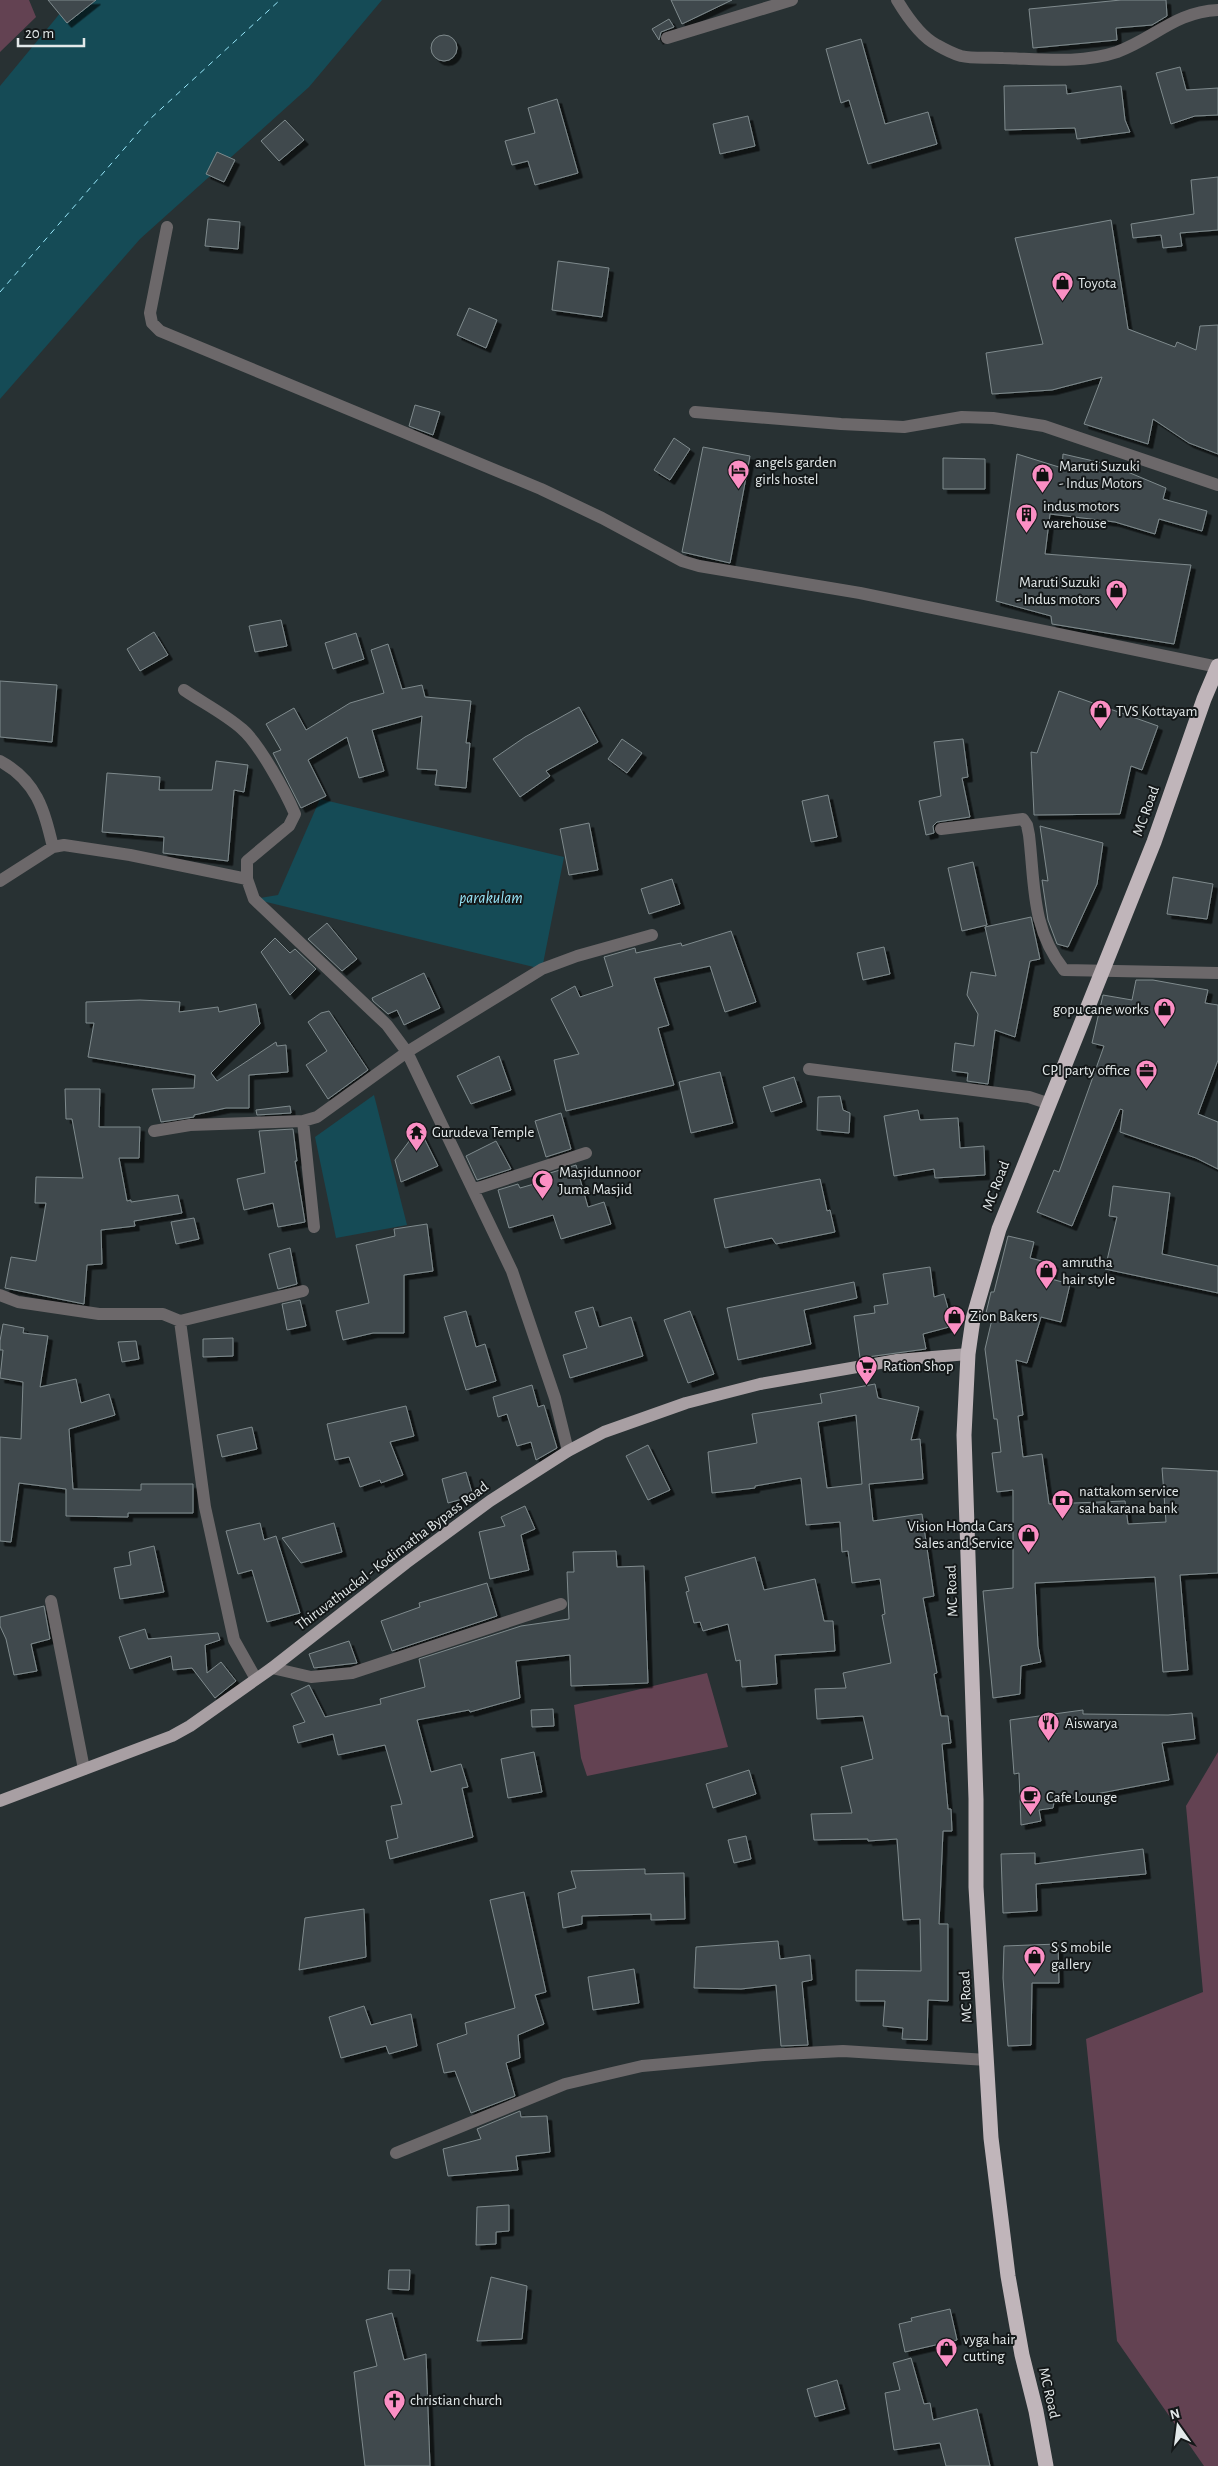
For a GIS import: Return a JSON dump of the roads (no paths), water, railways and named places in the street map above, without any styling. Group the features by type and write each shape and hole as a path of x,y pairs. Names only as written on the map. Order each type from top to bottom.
{"highway":[{"name":"MC Road","path":"1047,2466 1022,2355 1008,2276 992,2138 976,1887 976,1799 964,1435 968,1354 973,1318 998,1229 1047,1103 1104,970 1154,842 1218,666"}],"main road":[{"name":"Thiruvathuckal - Kodimatha Bypass Road","path":"0,1801 172,1736 190,1726 272,1668 413,1557 490,1502 568,1451 604,1432 677,1406 760,1384 897,1360 968,1354"}],"street":[{"path":"667,38 792,0"},
{"path":"897,0 913,23 935,45 962,56 987,57 1073,59 1095,57 1117,52 1137,43 1187,15 1218,10"},
{"path":"167,227 150,313 152,323 160,331 541,489 602,518 682,561 699,566 860,593 1218,666"},
{"path":"696,412 841,424 904,427 962,416 1002,419 1044,426 1218,485"},
{"path":"184,690 243,729 266,760 295,814 289,826 247,861 247,879 254,899 388,1025 407,1052 475,1189 512,1271 555,1398 568,1451"},
{"path":"0,761 24,780 37,796 47,821 52,847"},
{"path":"941,830 1023,819 1028,825 1035,903 1040,929 1050,953 1064,970 1218,973"},
{"path":"0,880 52,847 74,845 247,879"},
{"path":"154,1131 190,1125 304,1121 317,1117 407,1052 542,969 577,956 652,934"},
{"path":"809,1069 1028,1097 1047,1103"},
{"path":"304,1121 314,1227"},
{"path":"475,1189 586,1154"},
{"path":"0,1295 18,1302 99,1314 163,1314 180,1321 303,1290"},
{"path":"180,1321 205,1507 234,1640 256,1679"},
{"path":"51,1601 84,1769"},
{"path":"272,1668 311,1677 352,1673 561,1604"},
{"path":"396,2153 565,2084 642,2066 764,2055 843,2051 987,2060"}],"water":[{"path":"71,0 382,0 309,87 140,239 0,399 0,86"},
{"name":"parakulam","path":"320,799 564,857 542,969 254,899 278,895"},
{"path":"374,1095 407,1225 336,1238 315,1137"}],"place":[{"name":"Toyota","path":"1062,302"},
{"name":"angels garden girls hostel","path":"739,490"},
{"name":"Maruti Suzuki - Indus Motors","path":"1043,494"},
{"name":"indus motors warehouse","path":"1027,534"},
{"name":"Maruti Suzuki - Indus motors","path":"1116,610"},
{"name":"TVS Kottayam","path":"1100,730"},
{"name":"gopu cane works","path":"1165,1028"},
{"name":"CPI party office","path":"1146,1089"},
{"name":"Gurudeva Temple","path":"416,1151"},
{"name":"Masjidunnoor Juma Masjid","path":"543,1200"},
{"name":"amrutha hair style","path":"1046,1290"},
{"name":"Zion Bakers","path":"954,1335"},
{"name":"Ration Shop","path":"867,1385"},
{"name":"nattakom service sahakarana bank","path":"1063,1519"},
{"name":"Vision Honda Cars Sales and Service","path":"1029,1554"},
{"name":"Aiswarya","path":"1049,1742"},
{"name":"Cafe Lounge","path":"1030,1816"},
{"name":"S S mobile gallery","path":"1035,1975"},
{"name":"vyga hair cutting","path":"947,2367"},
{"name":"christian church","path":"394,2419"}]}
